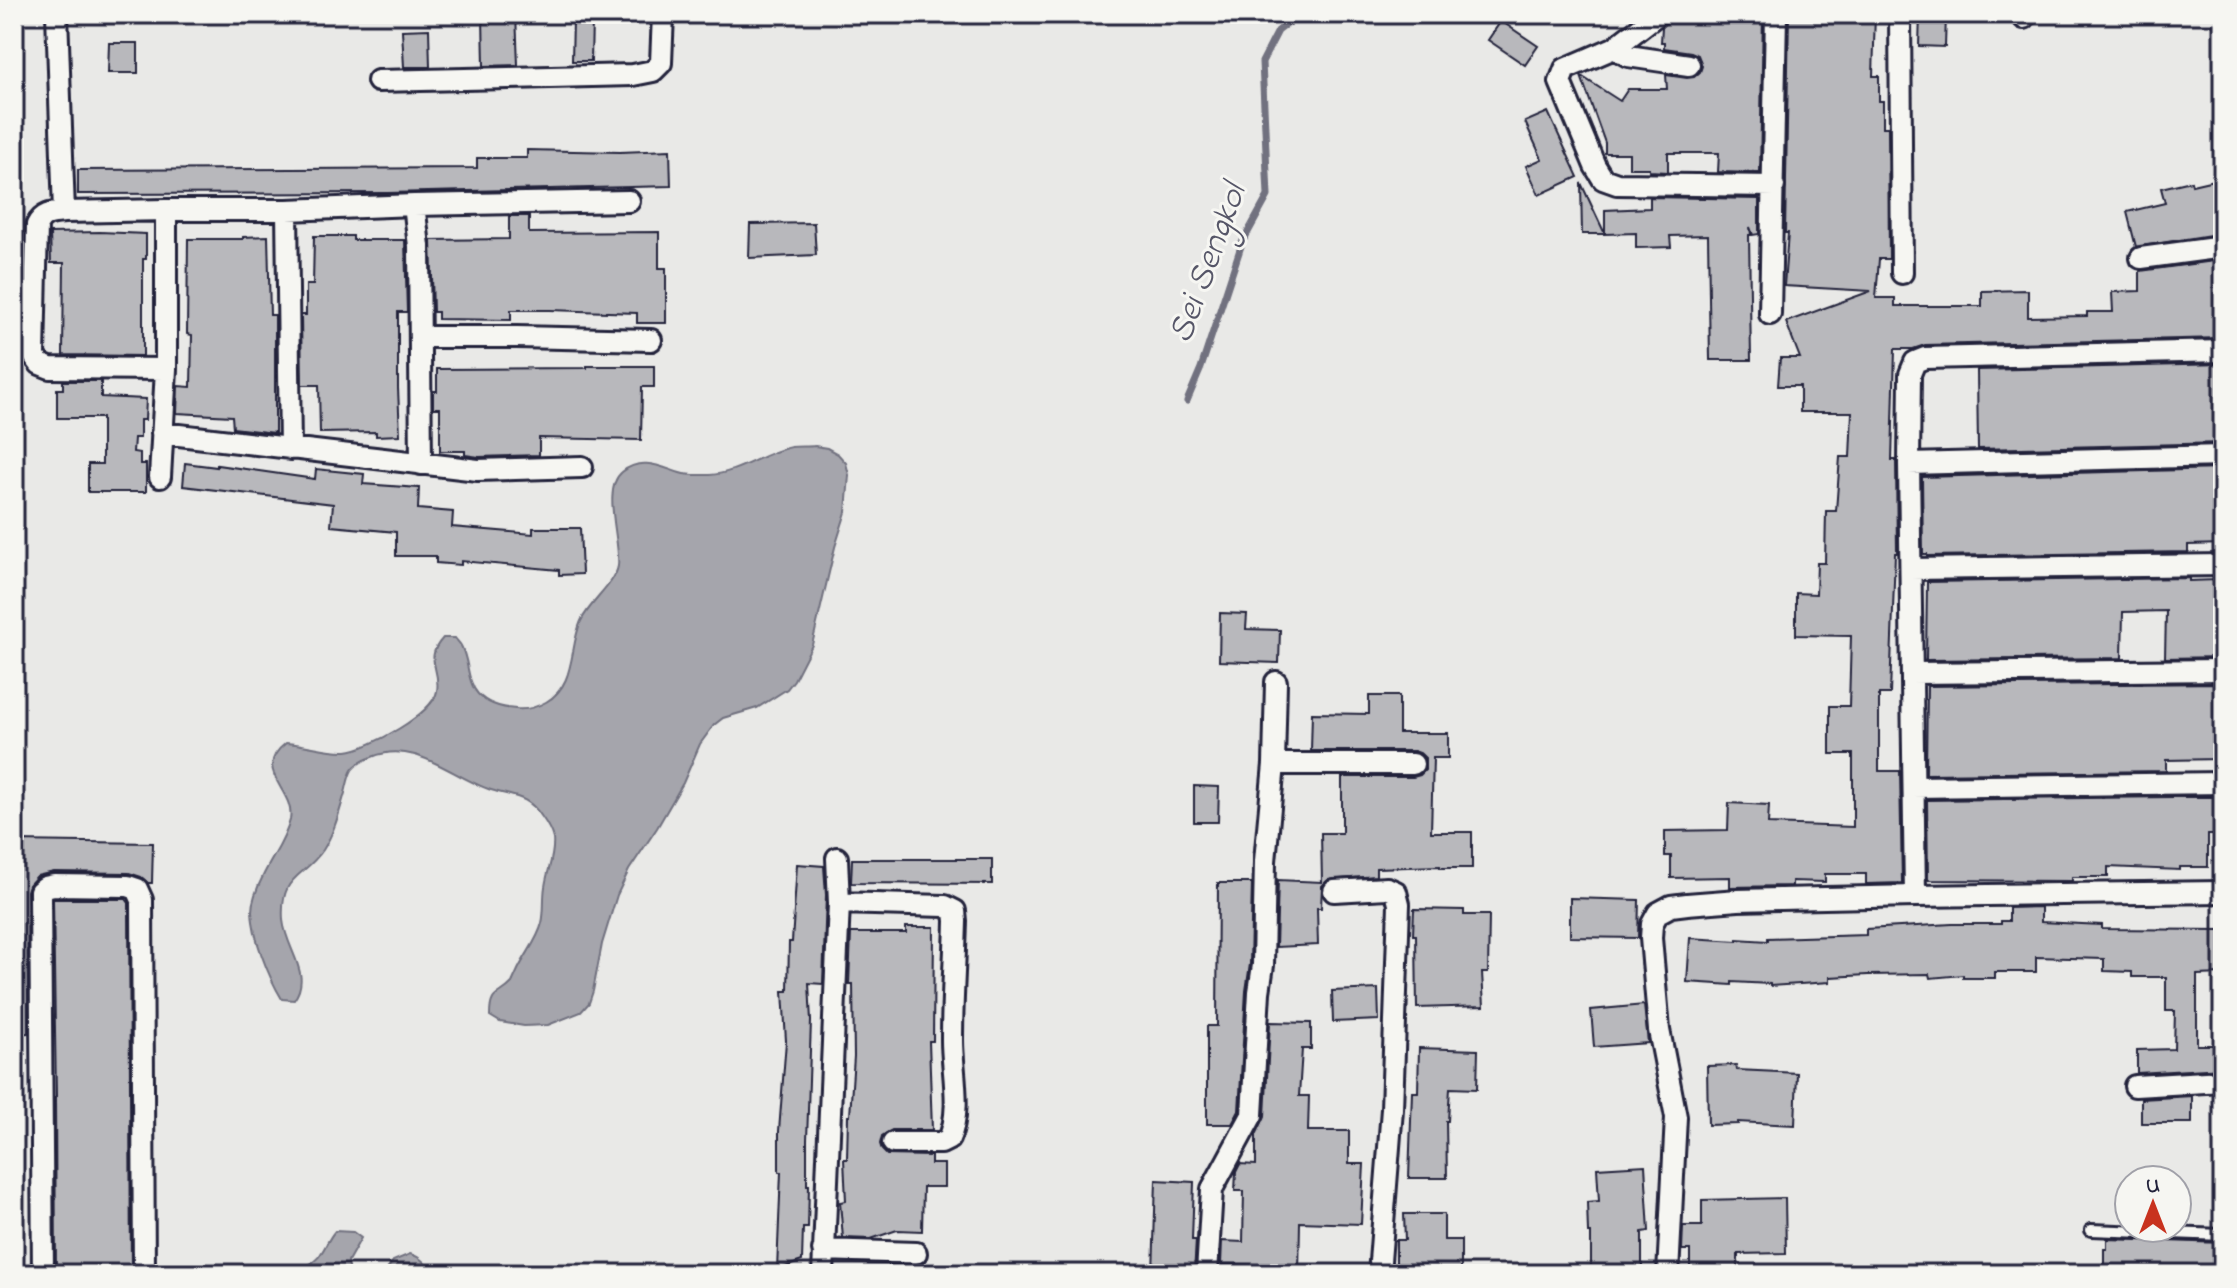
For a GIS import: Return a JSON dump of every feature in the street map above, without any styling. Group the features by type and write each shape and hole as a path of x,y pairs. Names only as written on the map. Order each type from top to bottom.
{"street":[{"path":"57,14 64,212"},
{"path":"378,81 604,76 653,71 661,63 663,14"},
{"path":"1658,14 1614,48 1565,69 1560,82 1603,179 1617,184 1774,186"},
{"path":"1770,314 1776,14"},
{"path":"1900,14 1902,273"},
{"path":"1614,48 1628,56 1689,65"},
{"path":"166,369 50,368 40,364 34,356 37,225 41,217 64,212 629,201"},
{"path":"414,205 419,246 421,464"},
{"path":"160,477 166,369 166,210"},
{"path":"287,210 290,449"},
{"path":"2141,258 2223,247"},
{"path":"420,337 651,340"},
{"path":"1915,896 1909,464 1910,374 1915,362 1925,358 2223,351"},
{"path":"162,433 478,470 582,467"},
{"path":"1909,464 2223,456"},
{"path":"1912,569 2223,565"},
{"path":"1913,673 2223,670"},
{"path":"1207,1274 1212,1189 1252,1115 1263,965 1265,861 1274,764 1276,682"},
{"path":"1274,764 1413,764"},
{"path":"1914,787 2223,783"},
{"path":"823,1274 839,903 837,858"},
{"path":"43,1274 40,891 54,885 128,886 137,889 142,900 144,1274"},
{"path":"1334,891 1387,888 1396,892 1399,904 1392,1109 1379,1274"},
{"path":"1668,1274 1676,1117 1659,1030 1651,938 1652,924 1658,913 1671,906 1738,900 2223,892"},
{"path":"839,903 945,906 955,911 952,1041 954,1128 949,1139 941,1143 893,1143"},
{"path":"2135,1086 2223,1081"},
{"path":"823,1250 916,1253"}],"lane":[{"path":"2091,1230 2223,1235"}],"shaded area":[{"path":"815,446 838,454 846,463 849,475 846,512 812,645 787,689 757,708 723,718 700,744 683,783 617,895 602,944 593,991 589,1003 581,1012 548,1025 524,1026 500,1022 490,1016 494,998 512,983 542,923 553,845 544,820 526,801 491,790 433,762 404,753 372,757 354,768 327,843 289,885 283,905 283,920 301,981 294,1000 282,999 262,956 252,911 257,889 290,820 287,799 273,772 276,753 286,743 339,751 357,749 413,719 433,700 437,691 433,658 443,638 455,638 460,644 472,684 486,701 500,707 520,709 546,702 556,695 567,676 581,621 616,573 618,556 612,503 616,480 622,472 644,464 684,474 710,475 731,471 780,450"},
{"path":"335,1231 353,1232 361,1238 348,1261 350,1274 302,1274 318,1258"},
{"path":"410,1254 423,1261 431,1274 384,1274 393,1261"}],"building":[{"path":"516,14 518,65 484,66 483,16"},
{"path":"1696,14 1763,14 1760,173 1718,172 1719,153 1668,153 1668,172 1629,168 1629,153 1605,153 1605,143 1581,76 1620,101 1628,89 1667,89 1666,75 1694,77 1702,66 1698,55 1664,48 1664,42 1661,42 1662,27 1670,17 1696,19"},
{"path":"1789,14 1875,14 1873,76 1879,76 1883,127 1888,127 1889,259 1879,259 1876,298 1895,298 1895,306 1982,306 1982,291 2028,290 2028,317 2087,316 2087,312 2113,312 2112,292 2140,291 2140,271 2214,261 2215,274 2223,274 2223,338 1925,345 1895,349 1892,460 1896,460 1897,553 1890,694 1879,694 1879,771 1900,771 1902,883 1866,884 1866,874 1825,874 1825,882 1792,881 1792,886 1730,887 1730,877 1671,878 1671,856 1665,856 1665,831 1728,830 1729,803 1769,805 1768,824 1853,827 1853,754 1830,754 1830,706 1849,706 1851,636 1796,635 1796,593 1816,594 1817,563 1825,563 1826,511 1836,511 1840,457 1850,457 1852,412 1800,412 1800,386 1778,386 1780,358 1800,358 1786,322 1871,291 1784,286 1788,233 1785,233"},
{"path":"1920,14 1946,14 1945,47 1919,46"},
{"path":"573,20 592,20 591,61 572,61"},
{"path":"1501,21 1538,46 1525,65 1488,40"},
{"path":"429,29 430,67 404,67 402,30"},
{"path":"109,43 138,43 138,73 108,73"},
{"path":"1548,112 1578,177 1539,195 1526,166 1542,159 1525,122"},
{"path":"527,150 670,150 671,186 388,193 78,194 78,170 477,168 477,158 527,158"},
{"path":"2218,179 2220,188 2223,187 2223,233 2136,247 2127,212 2165,203 2161,188"},
{"path":"1581,183 1605,234 1582,234"},
{"path":"1650,197 1759,199 1759,234 1753,235 1750,227 1749,235 1751,360 1710,360 1708,235 1670,236 1671,247 1636,248 1636,233 1605,234 1605,210 1650,208"},
{"path":"509,216 529,216 529,233 659,232 659,268 666,268 666,323 637,323 637,313 550,310 511,310 511,320 438,319 438,312 433,312 431,240 509,239"},
{"path":"814,223 816,255 749,258 750,224"},
{"path":"50,233 146,234 143,356 63,355 64,263 51,263"},
{"path":"268,236 270,315 275,315 275,433 233,428 232,416 177,413 178,386 191,387 192,335 187,334 188,239"},
{"path":"314,236 405,240 407,312 398,312 400,435 320,433 319,385 302,385 301,315 306,315 306,285 313,285"},
{"path":"2223,364 2223,443 1978,449 1977,370"},
{"path":"654,366 654,387 642,387 641,440 539,438 539,455 479,457 465,455 465,451 440,451 440,408 433,408 437,369"},
{"path":"63,381 101,381 101,397 146,399 145,420 140,420 140,438 134,438 133,452 140,453 140,464 146,464 146,492 88,492 88,464 102,464 102,418 57,418 57,389 63,389"},
{"path":"185,463 315,479 316,469 364,474 363,484 419,488 418,509 453,512 452,527 533,534 533,528 580,528 582,574 559,575 559,570 461,561 461,565 436,563 436,556 396,556 396,532 331,526 333,504 183,486"},
{"path":"2222,469 2223,544 2188,545 2188,552 1923,554 1922,477"},
{"path":"2189,578 2189,581 2217,580 2218,615 2223,615 2223,657 2165,658 2166,611 2123,612 2122,658 1926,660 1927,582"},
{"path":"1220,613 1247,614 1246,629 1280,630 1279,663 1219,661"},
{"path":"2223,683 2223,736 2219,736 2219,759 2166,760 2166,771 1926,774 1927,686"},
{"path":"1369,696 1399,696 1399,733 1448,733 1448,758 1433,758 1431,832 1472,832 1472,868 1376,868 1376,876 1328,880 1322,886 1321,908 1317,908 1318,945 1276,947 1278,880 1322,882 1321,833 1342,833 1342,777 1413,777 1425,770 1425,758 1414,751 1311,751 1312,713 1369,714"},
{"path":"1194,786 1219,787 1218,822 1194,822"},
{"path":"2215,797 2215,835 2208,835 2208,867 2180,867 2180,870 2108,867 2108,877 2072,877 2072,881 1928,880 1927,800"},
{"path":"14,841 153,843 152,883 129,873 54,872 37,876 29,885 28,1033 14,1034"},
{"path":"852,859 992,859 992,884 851,883"},
{"path":"797,864 824,866 823,984 809,983 808,1228 803,1228 802,1261 777,1270 781,1172 779,1131 786,1041 783,991 788,991 789,942 792,942"},
{"path":"1218,883 1252,883 1250,964 1239,1111 1232,1124 1207,1124 1207,1026 1217,1026"},
{"path":"1570,898 1639,900 1638,938 1570,937"},
{"path":"53,899 126,899 129,903 131,1274 56,1274"},
{"path":"2041,907 2041,922 2102,925 2102,929 2223,930 2223,974 2197,975 2197,1045 2223,1045 2223,1068 2137,1073 2137,1050 2174,1049 2175,1011 2166,1011 2166,977 2132,977 2132,972 2104,971 2104,959 2036,957 2036,972 1995,972 1995,978 1963,978 1963,975 1930,978 1929,974 1868,975 1830,977 1830,982 1770,986 1687,982 1690,938 1768,941 1768,938 1866,935 1866,929 2001,924 2001,921 2009,921 2009,908"},
{"path":"1414,909 1464,910 1464,915 1489,915 1488,973 1482,973 1484,1006 1417,1008"},
{"path":"906,927 934,927 933,1041 929,1041 932,1130 892,1130 882,1136 880,1144 887,1155 931,1156 931,1164 944,1164 944,1187 923,1187 922,1231 897,1230 871,1239 843,1238 840,1202 846,1201 844,1159 847,1159 854,1056 853,984 849,984 851,933 906,933"},
{"path":"1378,989 1379,1020 1333,1022 1332,991"},
{"path":"1644,1005 1648,1043 1594,1047 1591,1010"},
{"path":"1270,1022 1311,1023 1311,1049 1302,1049 1299,1096 1309,1096 1308,1131 1349,1131 1349,1164 1364,1164 1361,1224 1300,1222 1299,1274 1255,1274 1255,1265 1221,1264 1222,1241 1243,1242 1244,1191 1235,1191 1236,1172 1240,1164 1256,1165 1256,1135 1265,1116"},
{"path":"1419,1048 1478,1050 1477,1089 1450,1088 1446,1121 1447,1178 1409,1178 1412,1092 1418,1092"},
{"path":"1736,1065 1737,1070 1797,1073 1795,1125 1738,1122 1708,1125 1707,1066"},
{"path":"2192,1096 2192,1123 2141,1123 2141,1099"},
{"path":"1645,1165 1649,1231 1642,1232 1642,1267 1591,1267 1587,1202 1599,1201 1597,1168"},
{"path":"1156,1180 1194,1182 1194,1274 1153,1274"},
{"path":"1785,1198 1786,1253 1738,1254 1738,1274 1690,1274 1690,1250 1682,1250 1683,1226 1702,1226 1702,1200"},
{"path":"1404,1214 1444,1214 1444,1240 1461,1240 1461,1274 1396,1274 1396,1240 1405,1240"},
{"path":"2107,1239 2113,1239 2113,1244 2223,1243 2223,1274 2104,1274 2104,1249 2107,1249"}],"waterway":[{"name":"Sei Sengkol","path":"1187,401 1242,243 1268,196 1262,62 1278,31 1300,14"}]}
